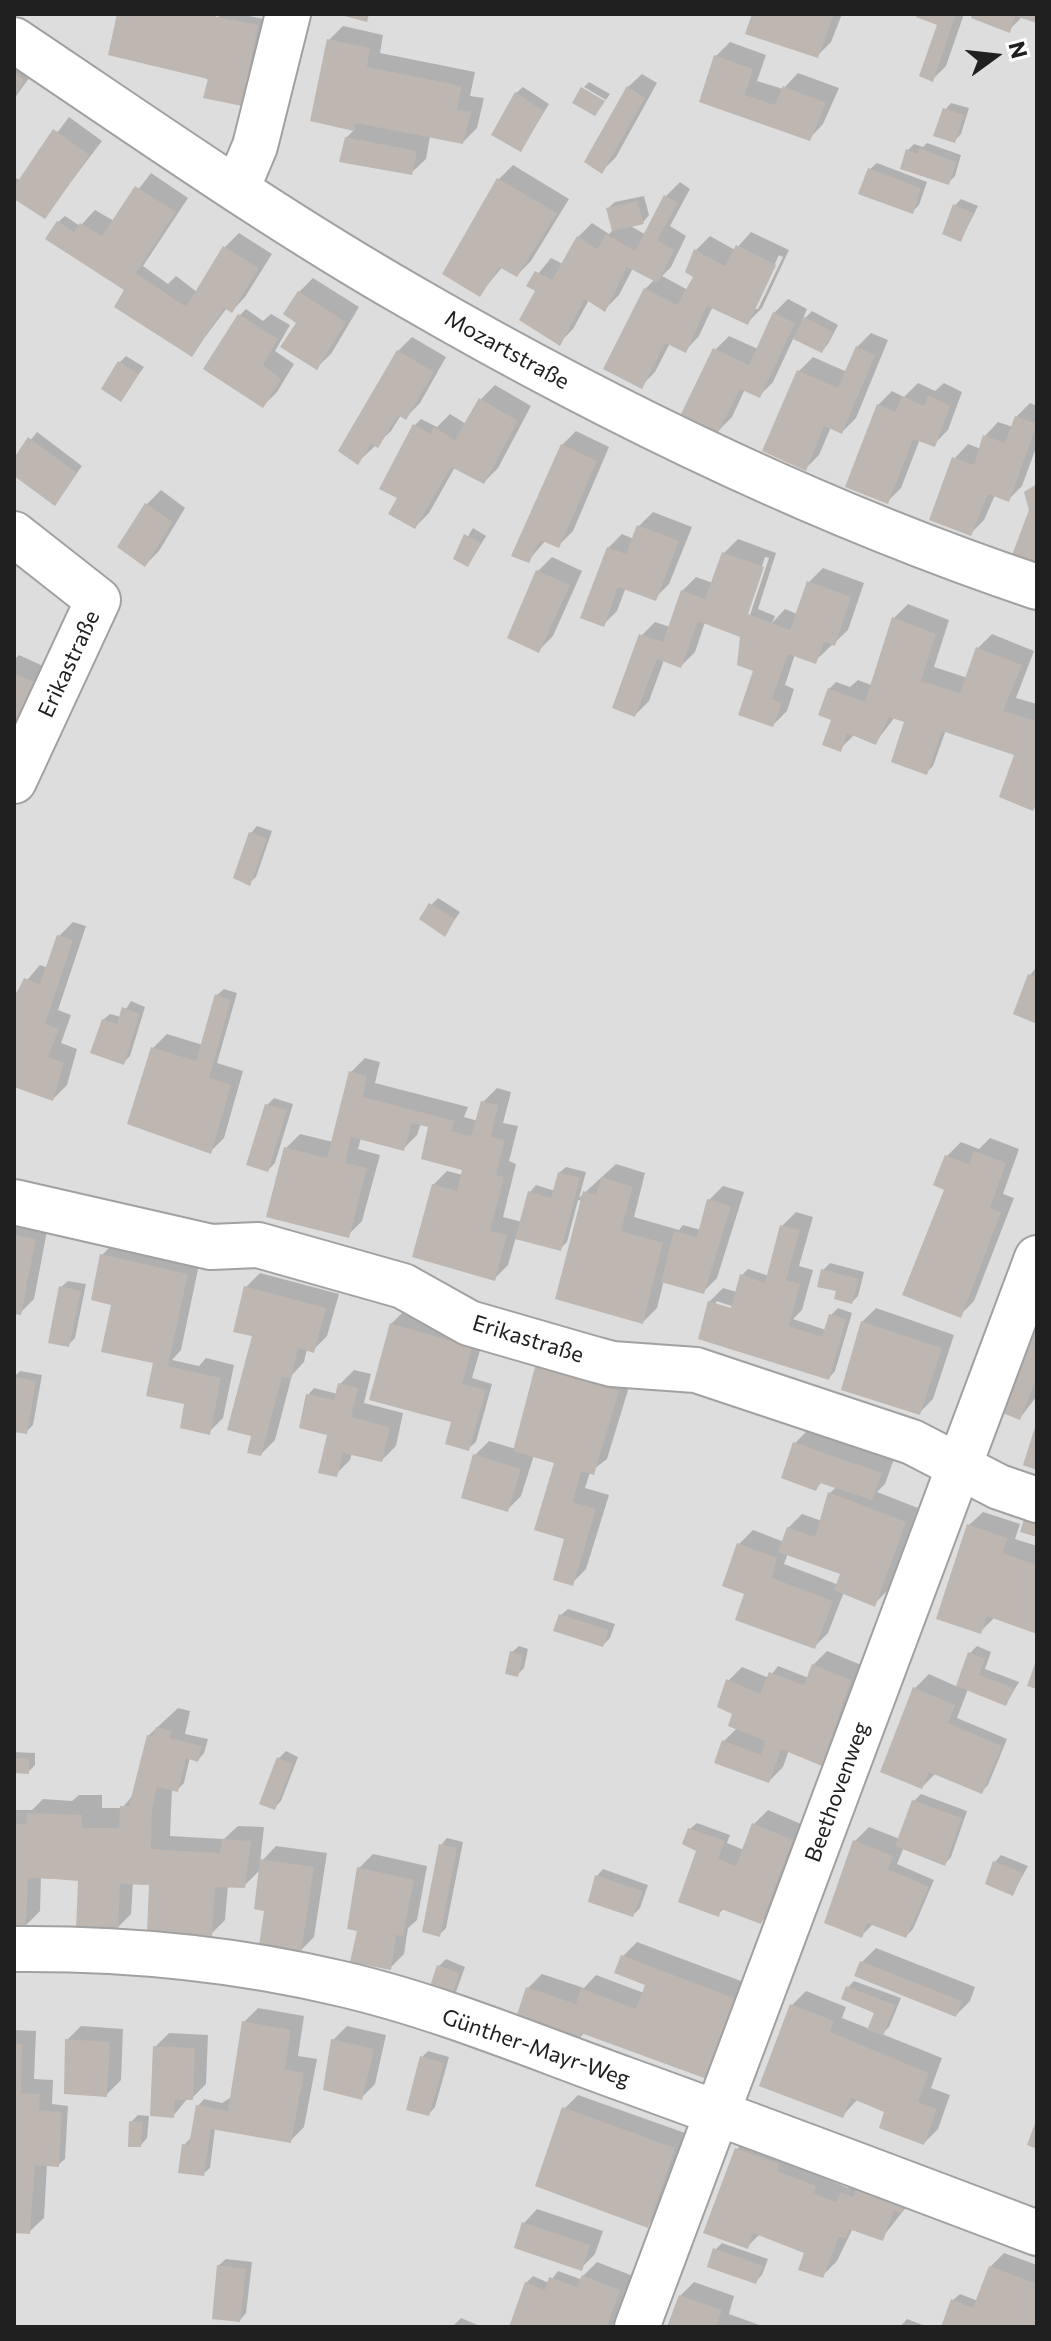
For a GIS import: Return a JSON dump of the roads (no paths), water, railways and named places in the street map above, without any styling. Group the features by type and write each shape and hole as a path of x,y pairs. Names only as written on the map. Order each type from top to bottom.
{"street":[{"path":"237,189 255,146 288,14"},
{"name":"Mozartstraße","path":"14,40 237,189 408,296 648,426 766,482 908,541 1037,587"},
{"name":"Erikastraße","path":"14,534 98,600 14,781"},
{"name":"Erikastraße","path":"14,1202 211,1247 258,1245 403,1286 469,1323 590,1358 612,1364 696,1370 912,1442 999,1487 1037,1500"},
{"name":"Beethovenweg","path":"637,2327 1037,1258"},
{"name":"Günther-Mayr-Weg","path":"14,1949 186,1956 341,1983 453,2017 718,2112 1037,2233"}]}
